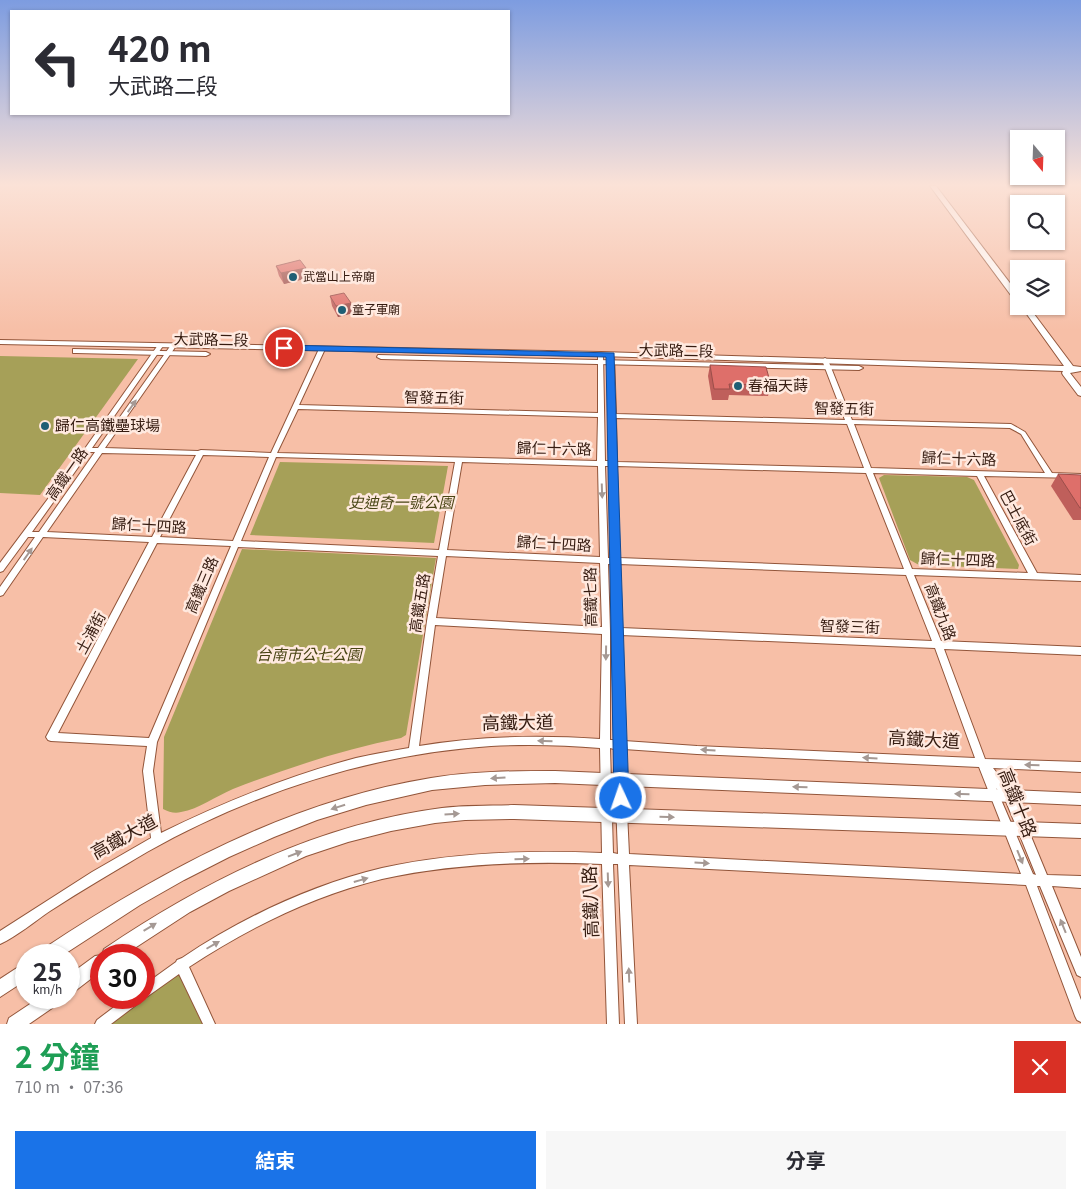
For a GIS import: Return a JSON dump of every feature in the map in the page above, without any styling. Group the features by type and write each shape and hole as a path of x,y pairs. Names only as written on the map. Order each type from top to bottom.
{"street":[{"path":"969,234 1010,288"},
{"path":"1030,315 1068,370 1081,393"},
{"name":"大武路二段","path":"0,342 157,349 168,353 320,352"},
{"name":"大武路二段","path":"0,349 157,349 173,346 320,352 1081,369"},
{"name":"高鐵一路","path":"0,593 173,346"},
{"name":"高鐵一路","path":"0,570 157,349"},
{"name":"高鐵三路","path":"157,840 148,772 152,742 234,544 320,352"},
{"name":"高鐵七路","path":"601,359 601,464 606,631 605,779"},
{"name":"高鐵七路","path":"611,359 620,780"},
{"name":"高鐵九路","path":"827,364 938,645 982,763"},
{"path":"1068,370 1081,374"},
{"name":"智發五街","path":"296,407 601,415"},
{"name":"智發五街","path":"612,416 1011,426 1023,433 1050,475"},
{"name":"歸仁十六路","path":"87,450 1081,476"},
{"name":"土浦街","path":"152,742 51,737 201,452"},
{"name":"高鐵五路","path":"412,751 431,622 459,461"},
{"name":"巴士底街","path":"978,473 1034,576"},
{"name":"歸仁十四路","path":"26,534 616,561 1081,578"},
{"path":"431,622 606,631"},
{"name":"智發三街","path":"617,631 1081,651"},
{"name":"高鐵大道","path":"0,938 79,885 157,840 246,800 292,782 412,751 492,742 538,740 1081,767"},
{"name":"高鐵十路","path":"982,763 1081,1016"},
{"name":"高鐵十路","path":"982,763 1008,796 1045,880 1081,972"},
{"path":"66,944 162,883 239,844 275,829 343,806 416,787 506,777 605,779 1081,799"},
{"name":"高鐵八路","path":"605,779 613,1024"},
{"path":"620,780 631,1024"},
{"path":"125,944 187,905 234,881 301,852 359,833 435,816 467,813 606,815 1081,831"},
{"path":"155,984 181,964 260,918 301,900 381,874 428,865 477,860 544,858 624,860 1081,882"},
{"path":"181,964 209,1024"},
{"path":"0,988 15,978"},
{"path":"15,1024 36,1009"},
{"path":"101,1024 121,1009"}],"green space":[{"name":"歸仁高鐵壘球場","path":"0,356 138,359 40,495 0,493"},
{"name":"史迪奇一號公園","path":"280,462 448,466 434,543 250,535"},
{"path":"884,475 967,477 974,480 1019,565 1018,569 919,565 910,560 879,478"},
{"name":"台南市公七公園","path":"242,549 436,558 406,735 401,738 337,753 233,789 188,810 176,813 170,812 163,809 164,737"},
{"path":"184,967 209,1024 106,1024 127,1009 155,1009 155,988"}],"building":[{"path":"300,260 306,268 281,273 276,266"},
{"path":"344,293 351,303 336,306 330,296"},
{"path":"710,365 766,367 771,385 729,384 730,389 714,389"},
{"path":"1058,474 1081,475 1081,508 1080,508"}],"place":[{"name":"武當山上帝廟","path":"293,277"},
{"name":"童子軍廟","path":"342,310"},
{"name":"春福天蒔","path":"738,386"},
{"name":"歸仁高鐵壘球場","path":"45,426"}],"route":[{"path":"284,348 611,355 621,798"}]}
